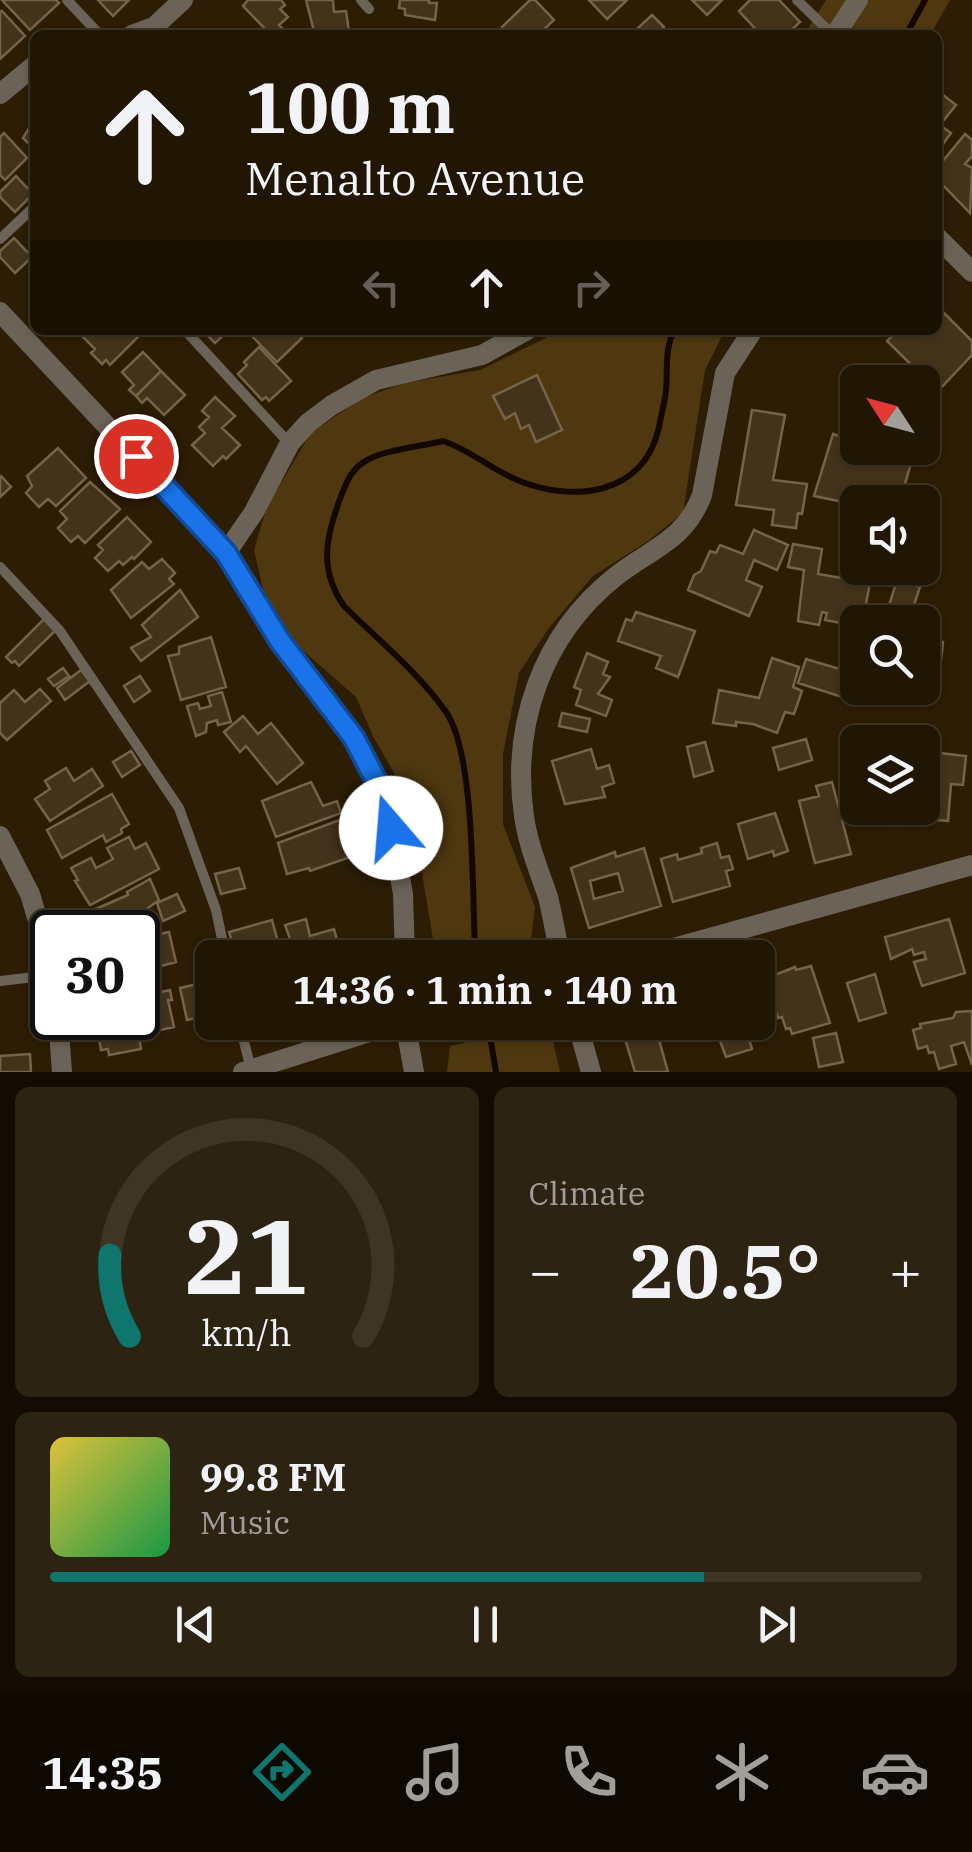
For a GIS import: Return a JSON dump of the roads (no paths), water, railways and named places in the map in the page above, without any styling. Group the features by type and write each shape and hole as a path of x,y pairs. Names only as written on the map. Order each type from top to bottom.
{"street":[{"path":"146,30 183,0"},
{"path":"837,30 858,0"},
{"path":"0,94 30,69"},
{"path":"942,242 972,272"},
{"path":"3,321 226,553 280,641 354,738 381,790 404,894 405,940"},
{"path":"226,553 254,512 290,443 332,405 376,380 482,355 517,335"},
{"path":"557,940 524,816 521,752 524,724 538,677 552,648 588,601 684,529 695,514 726,373 751,335"},
{"path":"0,836 35,910"},
{"path":"702,940 972,864"},
{"path":"60,1040 62,1072"},
{"path":"247,1071 346,1040"},
{"path":"407,1040 414,1072"},
{"path":"582,1040 591,1072"}],"lane":[{"path":"68,0 95,30"},
{"path":"798,0 829,30"},
{"path":"0,239 30,211"},
{"path":"190,335 290,443"},
{"path":"0,567 60,631 179,808 216,910 222,940"},
{"path":"0,981 30,976"},
{"path":"242,1040 247,1071"}],"waterway":[{"path":"909,30 925,0"},
{"path":"475,940 467,790 455,732 446,712 423,683 344,606 336,592 327,552 336,511 348,480 362,463 385,453 443,441 507,476 539,487 583,492 622,480 638,468 651,450 659,427 673,335"},
{"path":"491,1040 496,1072"}]}
